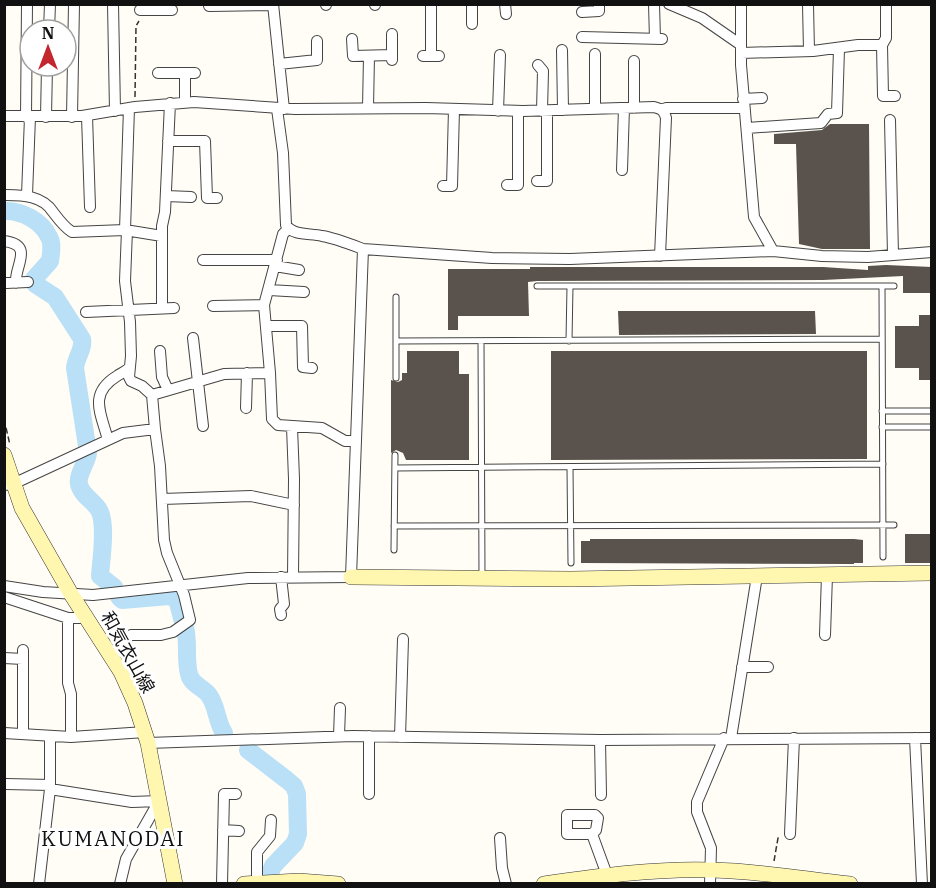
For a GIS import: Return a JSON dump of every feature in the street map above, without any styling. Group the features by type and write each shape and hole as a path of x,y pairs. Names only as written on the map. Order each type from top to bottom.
{"street":[{"path":"27,4 27,195"},
{"path":"72,117 74,4"},
{"path":"113,4 115,111"},
{"path":"431,4 431,56"},
{"path":"472,4 472,24"},
{"path":"582,12 599,11 599,4"},
{"path":"582,37 658,39 654,4"},
{"path":"669,4 702,18 741,49 809,51 858,45 882,45"},
{"path":"741,4 744,103 754,217 773,250"},
{"path":"808,4 809,51"},
{"path":"886,4 886,38 882,45 883,96 895,96"},
{"path":"214,5 273,5 279,64 284,219 288,229 298,233 320,235 363,249 492,258 570,259 773,250 822,256 868,257 932,252"},
{"path":"140,11 172,10"},
{"path":"351,39 353,56 392,57 392,34"},
{"path":"279,64 317,60 317,41"},
{"path":"747,128 821,123 828,114 837,114 839,49"},
{"path":"562,50 563,110"},
{"path":"595,54 596,109"},
{"path":"498,111 500,55"},
{"path":"368,108 369,56"},
{"path":"621,170 634,61"},
{"path":"537,182 547,181 543,71 538,65"},
{"path":"158,73 190,73 184,102"},
{"path":"46,117 47,78"},
{"path":"4,116 87,116 132,107 184,102 219,102 281,109 544,111 654,107 662,110 744,103 762,98"},
{"path":"162,308 162,236 170,103"},
{"path":"111,656 123,640 131,635 161,635 173,632 190,620 167,553 152,395 142,386 131,381 129,377 131,347 125,281 132,107"},
{"path":"442,186 452,186 454,110"},
{"path":"660,256 666,118 662,110"},
{"path":"507,185 518,185 518,111"},
{"path":"87,116 90,207"},
{"path":"890,120 893,255"},
{"path":"168,141 205,141 207,198 217,198"},
{"path":"206,164 218,164"},
{"path":"6,195 27,195 52,210 72,232 126,230 162,236"},
{"path":"166,196 191,197"},
{"path":"288,229 283,234 264,305 272,419 278,425 322,428 345,441 355,441"},
{"path":"4,241 12,242 23,254 15,276 17,282"},
{"path":"351,577 363,249"},
{"path":"203,260 276,263 299,270"},
{"path":"268,290 304,292"},
{"path":"213,306 264,305"},
{"path":"86,312 174,308"},
{"path":"266,326 302,326 303,367 312,368"},
{"path":"193,338 203,426"},
{"path":"160,351 162,377 168,390"},
{"path":"108,440 98,401 99,393 129,368"},
{"path":"246,408 247,373"},
{"path":"152,395 225,374 270,373"},
{"path":"292,427 293,577"},
{"path":"9,484 123,433 155,429"},
{"name":"和気衣山線","path":"4,455 9,484 71,594 111,656 135,703 147,738 175,884"},
{"path":"162,500 251,496 294,505"},
{"path":"4,586 93,595 248,578 281,577 482,579 932,573"},
{"path":"825,635 828,575"},
{"path":"710,877 711,848 697,812 698,802 727,738 742,667 757,576"},
{"path":"281,577 284,604 280,609 281,615"},
{"path":"4,597 68,618 85,616"},
{"path":"68,618 71,737"},
{"path":"400,736 403,639"},
{"path":"4,658 23,654 23,734"},
{"path":"742,667 768,667"},
{"path":"339,736 340,708"},
{"path":"4,733 50,737 147,738 339,736 600,740 932,738"},
{"path":"369,736 369,794"},
{"path":"39,884 50,787 50,737"},
{"path":"787,835 794,738"},
{"path":"915,738 922,884"},
{"path":"600,740 601,795"},
{"path":"6,784 50,787 132,802 159,801"},
{"path":"222,884 224,794 236,794"},
{"path":"120,884 126,859 159,801"},
{"path":"271,820 270,836 257,852 249,883 338,884"},
{"path":"223,830 239,831"},
{"path":"592,834 607,875"},
{"path":"500,838 502,868 506,884"},
{"path":"544,884 638,872 710,877 768,873 850,884"}],"lane":[{"path":"537,286 894,286"},
{"path":"569,341 570,286"},
{"path":"882,286 883,557"},
{"path":"396,297 396,378"},
{"path":"396,340 882,339"},
{"path":"481,340 482,579"},
{"path":"882,411 932,411"},
{"path":"882,427 932,427"},
{"path":"394,550 395,455"},
{"path":"395,468 883,464"},
{"path":"570,468 571,563"},
{"path":"394,526 894,525"}],"path":[{"path":"132,107 136,26 140,11"},
{"path":"768,873 787,835"}],"building":[{"path":"830,124 869,124 870,249 822,249 799,244 796,144 774,144 774,134 822,130"},
{"path":"868,266 932,267 932,293 903,293 903,276 823,280 537,281 528,282 529,316 458,316 458,330 448,330 448,269 823,267 868,270"},
{"path":"618,311 815,311 816,334 619,335"},
{"path":"919,315 932,315 932,380 919,380 919,368 895,368 895,326 919,326"},
{"path":"407,351 459,351 459,374 469,374 469,460 406,460 403,453 396,450 391,453 391,380 398,382 402,380 402,373 407,373"},
{"path":"551,351 867,351 867,459 551,460"},
{"path":"905,534 932,534 932,563 905,563"},
{"path":"590,539 854,539 863,540 863,563 581,563 581,541 590,541"}],"waterway":[{"path":"4,211 17,212 36,221 50,239 50,261 34,279 35,284 55,297 82,339 75,368 87,446"},
{"path":"88,453 79,477 79,484 82,491 99,510 103,524 100,576 114,587"},
{"path":"119,597 122,600 169,596 177,599 183,622"},
{"path":"185,627 190,677 211,698 224,733"},
{"path":"248,750 294,786 297,794 298,834 295,843 273,866 269,876"}],"district":[{"name":"KUMANODAI","path":"113,838"}]}
